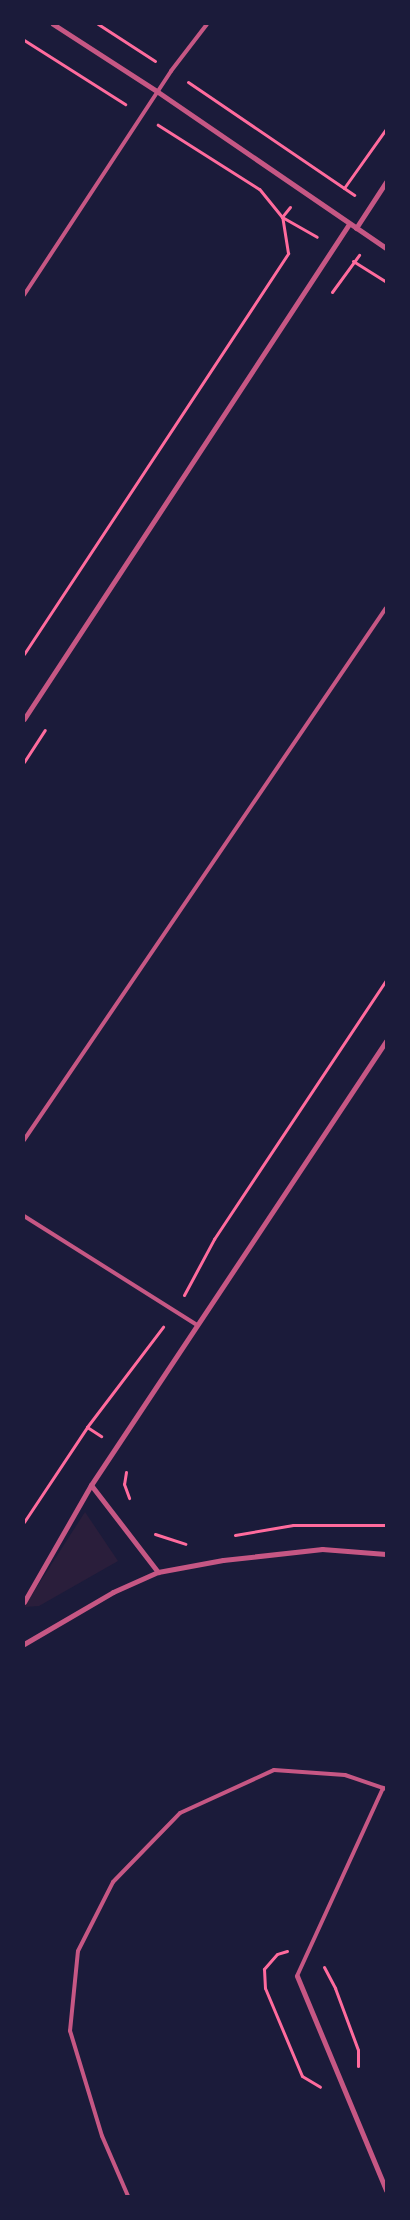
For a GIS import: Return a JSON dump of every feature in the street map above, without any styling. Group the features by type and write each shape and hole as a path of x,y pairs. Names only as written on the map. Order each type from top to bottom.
{"street":[{"path":"53,24 158,92 386,248"},
{"path":"356,228 386,182"},
{"path":"24,720 349,224"},
{"path":"24,1602 91,1485 386,1041"},
{"path":"91,1485 158,1572"},
{"path":"24,1644 113,1592 158,1572 223,1560 322,1549 386,1554"},
{"path":"297,1976 386,2190"}],"lane":[{"path":"24,295 171,71 207,24"},
{"path":"24,1140 386,608"},
{"path":"24,1216 197,1325"},
{"path":"128,2196 102,2136 70,2031 78,1951 113,1882 180,1813 274,1770 345,1775 385,1788 297,1976"}],"path":[{"path":"98,24 171,71 370,206"},
{"path":"24,40 259,189 282,217 288,253 24,654"},
{"path":"344,188 386,129"},
{"path":"24,1522 87,1427 176,1312 214,1239 386,980"},
{"path":"87,1427 129,1454 124,1484 132,1507"},
{"path":"229,1536 293,1525 386,1525"},
{"path":"148,1528 156,1534 182,1544 192,1542"}],"shaded area":[{"path":"85,1512 118,1561 39,1606 24,1607"}]}
